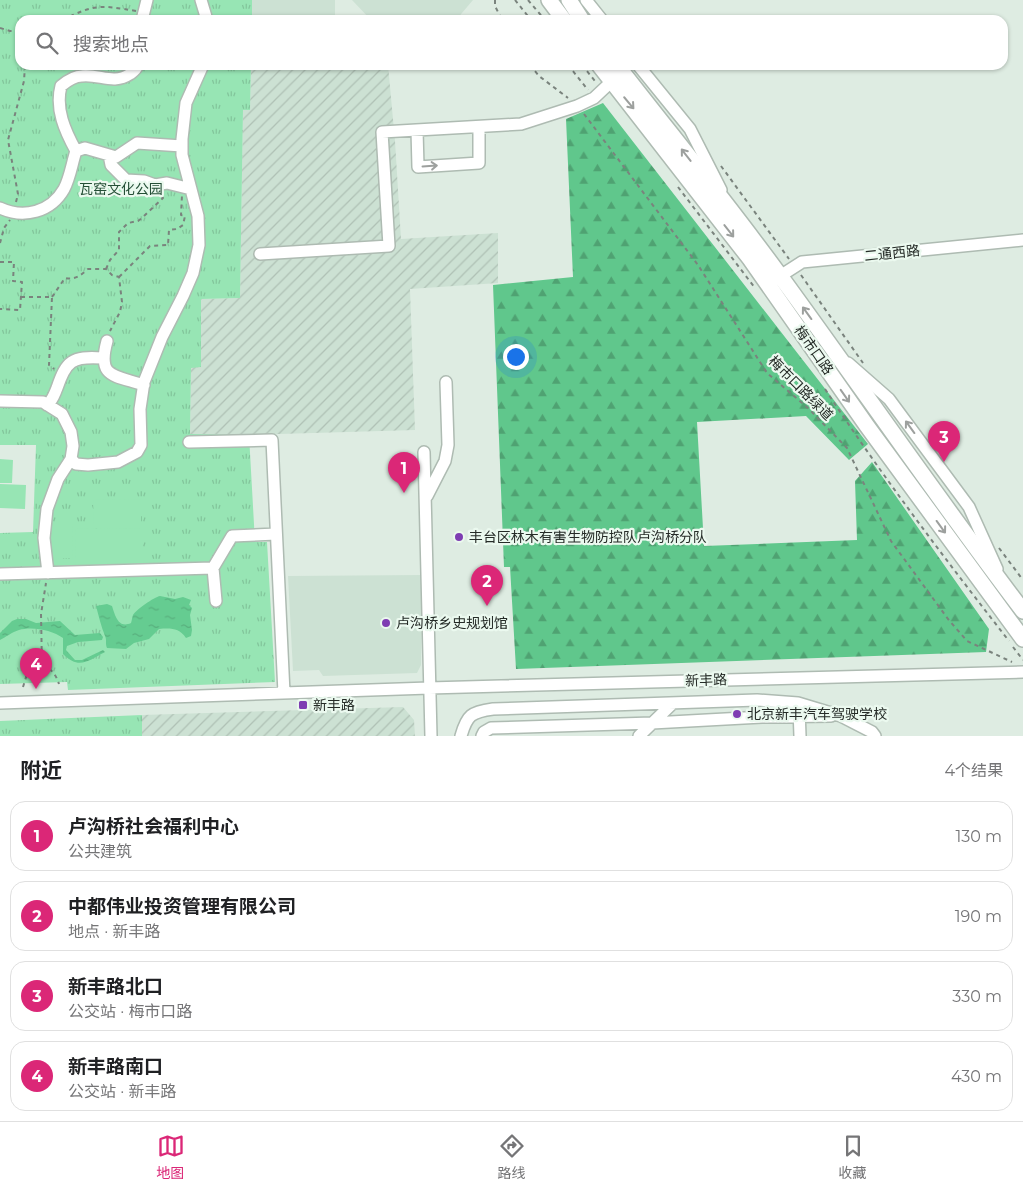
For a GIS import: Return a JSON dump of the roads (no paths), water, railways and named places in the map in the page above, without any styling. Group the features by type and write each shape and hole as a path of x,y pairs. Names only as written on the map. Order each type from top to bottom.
{"main road":[{"path":"549,0 560,15"},
{"path":"569,0 579,15"},
{"name":"梅市口路","path":"600,70 602,90 662,145 767,282 867,426 1023,639"},
{"name":"梅市口路","path":"621,70 703,177 728,206 767,282 834,351 1023,611"}],"street":[{"path":"142,15 147,0"},
{"path":"201,0 206,15"},
{"path":"586,0 598,15"},
{"path":"0,208 15,213 35,212 56,201 65,187 76,151 68,137 58,107 58,96 61,86 72,78 83,76 114,80 125,77 135,70"},
{"path":"71,458 76,464 100,465 118,462 137,452 140,445 140,408 144,385 162,338 193,273 199,245 198,216 182,155 182,146 186,104 201,70"},
{"path":"642,70 690,129 728,206"},
{"path":"260,254 389,246 382,132 521,124 578,106 602,90"},
{"path":"418,130 418,166 479,163 479,127"},
{"path":"76,151 85,148 116,156 136,143 182,146"},
{"path":"109,155 111,165 126,180 155,185 167,183 192,190"},
{"name":"二通西路","path":"767,282 802,262 1023,240"},
{"path":"107,341 102,358 104,367 108,372 114,376 144,385"},
{"path":"47,405 52,400 62,374 74,360 90,357 102,358"},
{"path":"426,497 445,461 448,445 446,382"},
{"path":"0,401 24,400 43,402 62,414 71,432 73,446 71,458 58,479 47,509 44,538 48,573"},
{"path":"189,442 272,440 284,693"},
{"path":"424,452 431,736"},
{"path":"216,601 213,568 232,536 276,534"},
{"path":"0,574 213,568"},
{"name":"新丰路","path":"0,703 1019,668"},
{"path":"461,736 465,720 477,711 493,709 757,700 798,702 842,716 872,732 875,736"},
{"path":"798,702 800,736"},
{"path":"639,736 673,703"},
{"path":"482,736 484,732 491,728 652,723 762,717 842,716"}],"water":[{"path":"160,596 175,599 183,597 191,600 189,605 192,608 190,615 191,636 186,638 181,632 174,629 159,629 149,639 134,643 126,649 107,648 106,638 96,606 107,604 112,606 120,623 127,624 131,623 133,615 138,610"},
{"path":"26,619 36,623 60,621 75,635 100,633 103,637 102,640 78,642 67,646 66,650 75,660 82,660 103,650 105,652 84,662 74,662 63,654 63,638 53,633 36,629 19,630 0,640 0,633 12,621"}],"place":[{"name":"新丰路北口","path":"944,462"},
{"name":"卢沟桥社会福利中心","path":"404,493"},
{"name":"丰台区林木有害生物防控队卢沟桥分队","path":"459,537"},
{"name":"中都伟业投资管理有限公司","path":"487,606"},
{"name":"卢沟桥乡史规划馆","path":"386,623"},
{"name":"新丰路南口","path":"36,689"},
{"name":"新丰路","path":"303,705"},
{"name":"北京新丰汽车驾驶学校","path":"737,714"}],"park label":[{"name":"瓦窑文化公园","path":"121,189"}]}
